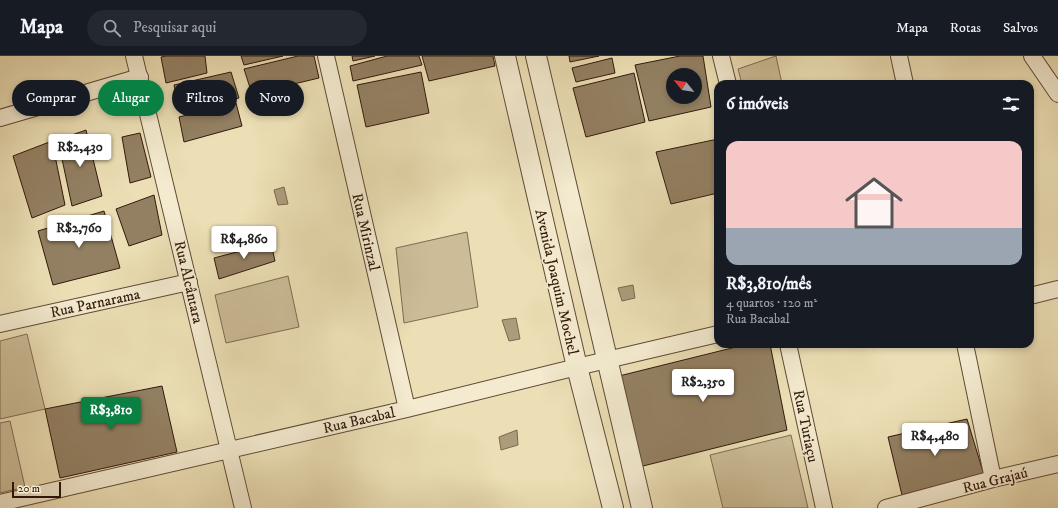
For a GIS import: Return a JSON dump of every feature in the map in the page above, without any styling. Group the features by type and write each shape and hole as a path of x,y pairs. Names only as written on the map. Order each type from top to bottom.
{"street":[{"name":"Rua Alcântara","path":"134,56 243,508"},
{"name":"Rua Mirinzal","path":"326,56 407,409"},
{"name":"Avenida Joaquim Mochel","path":"505,56 577,367 613,508"},
{"name":"Avenida Joaquim Mochel","path":"536,56 642,508"},
{"path":"721,56 727,80"},
{"path":"899,56 904,80"},
{"path":"1032,56 1058,94"},
{"path":"0,118 140,77"},
{"name":"Rua Parnarama","path":"0,324 189,282"},
{"path":"1034,295 1058,289"},
{"name":"Rua Bacabal","path":"0,503 407,409 608,359 714,335"},
{"name":"Rua Turiaçu","path":"789,348 824,508"},
{"path":"967,348 993,480"},
{"name":"Rua Grajaú","path":"886,508 1058,464"}],"shaded area":[{"path":"776,56 781,80 741,80 738,69"},
{"path":"284,187 288,204 278,205 274,190"},
{"path":"467,232 478,307 404,323 396,248"},
{"path":"288,276 299,327 226,343 215,295"},
{"path":"633,285 635,298 622,301 618,288"},
{"path":"516,318 520,339 509,341 502,320"},
{"path":"27,334 45,409 0,419 0,341"},
{"path":"10,421 25,487 0,493 0,423"},
{"path":"517,430 518,445 501,450 499,437"},
{"path":"791,435 808,508 723,508 710,455"}],"building":[{"path":"205,56 207,73 178,80 172,80 172,82 166,83 161,57"},
{"path":"241,56 283,56 244,65"},
{"path":"298,56 314,56 319,78 304,82 304,80 248,80 244,69"},
{"path":"352,56 375,56 353,61"},
{"path":"387,56 419,56 422,65 353,81 350,66"},
{"path":"422,56 493,56 495,66 429,81"},
{"path":"569,56 599,56 570,62"},
{"path":"680,56 703,56 711,107 649,121 635,65"},
{"path":"612,58 615,73 576,82 572,68"},
{"path":"231,72 233,80 196,80"},
{"path":"421,72 429,113 366,127 357,85"},
{"path":"634,73 645,122 586,137 573,88"},
{"path":"237,107 242,126 184,142 179,117 237,116"},
{"path":"86,130 102,196 72,206 58,140"},
{"path":"140,133 151,177 130,183 122,137"},
{"path":"714,140 714,194 671,204 656,152"},
{"path":"52,141 65,205 32,218 13,156"},
{"path":"154,195 162,235 129,246 116,209"},
{"path":"104,211 120,268 53,285 38,231"},
{"path":"271,243 275,261 219,279 214,258"},
{"path":"732,348 771,348 787,430 639,467 619,376"},
{"path":"162,386 177,452 60,478 45,409"},
{"path":"967,419 984,475 902,495 888,437"}]}
